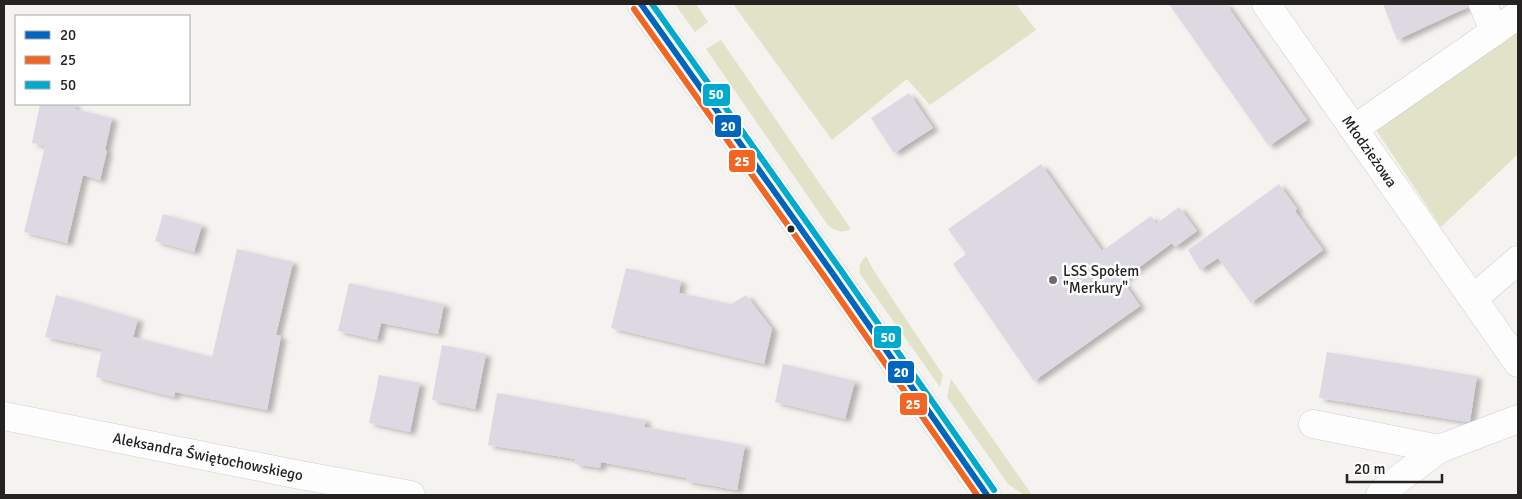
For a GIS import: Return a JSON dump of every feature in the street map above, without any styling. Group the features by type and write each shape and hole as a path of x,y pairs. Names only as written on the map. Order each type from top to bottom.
{"street":[{"path":"641,4 834,274 987,495"},
{"name":"Młodzieżowa","path":"1266,4 1518,363"},
{"path":"1483,4 1494,32"},
{"path":"1354,130 1518,16"},
{"path":"1473,298 1518,260"},
{"name":"Aleksandra Świętochowskiego","path":"4,416 297,485 410,495"},
{"path":"1380,495 1439,449 1518,419"},
{"path":"1313,424 1439,449"}],"green space":[{"path":"675,4 696,4 708,22 695,32"},
{"path":"733,4 1016,4 1036,30 930,105 907,79 832,140"},
{"path":"1518,26 1518,154 1441,227 1376,130"},
{"path":"721,40 851,229 838,231 827,224 706,49"},
{"path":"866,256 943,375 940,387 860,274 860,264"},
{"path":"951,379 1032,495 1024,495 1008,484 947,397"}],"building":[{"path":"1169,4 1226,4 1307,120 1269,146"},
{"path":"1383,4 1468,4 1468,7 1397,40"},
{"path":"909,93 933,128 894,153 871,118"},
{"path":"40,105 75,105 74,109 112,118 100,180 83,175 67,243 24,232 45,146 32,143"},
{"name":"LSS Społem \"Merkury\"","path":"1041,164 1102,251 1151,216 1156,224 1179,207 1197,231 1175,247 1172,243 1122,280 1140,306 1034,381 953,264 966,254 948,229"},
{"path":"1279,184 1297,209 1295,211 1323,250 1251,303 1218,258 1200,270 1188,250"},
{"path":"163,214 202,225 194,252 155,241"},
{"path":"237,249 293,262 276,335 281,336 267,410 175,392 174,397 96,377 102,349 45,337 56,295 138,319 133,337 212,357"},
{"path":"626,268 681,281 679,293 731,304 746,295 772,329 764,364 611,328"},
{"path":"349,283 444,304 438,334 381,323 377,340 338,331"},
{"path":"442,345 486,354 475,409 432,400"},
{"path":"1327,352 1477,376 1470,421 1319,398"},
{"path":"783,364 855,381 845,419 775,402"},
{"path":"379,375 420,383 410,432 369,423"},
{"path":"497,393 646,420 644,427 745,445 737,490 686,481 687,478 601,462 600,468 575,464 576,459 488,445"}],"transit line":[{"name":"20","path":"641,4 987,495"},
{"name":"50","path":"652,4 994,490"},
{"name":"25","path":"634,9 977,495"}],"place":[{"name":"LSS Społem \"Merkury\"","path":"1053,280"}]}
